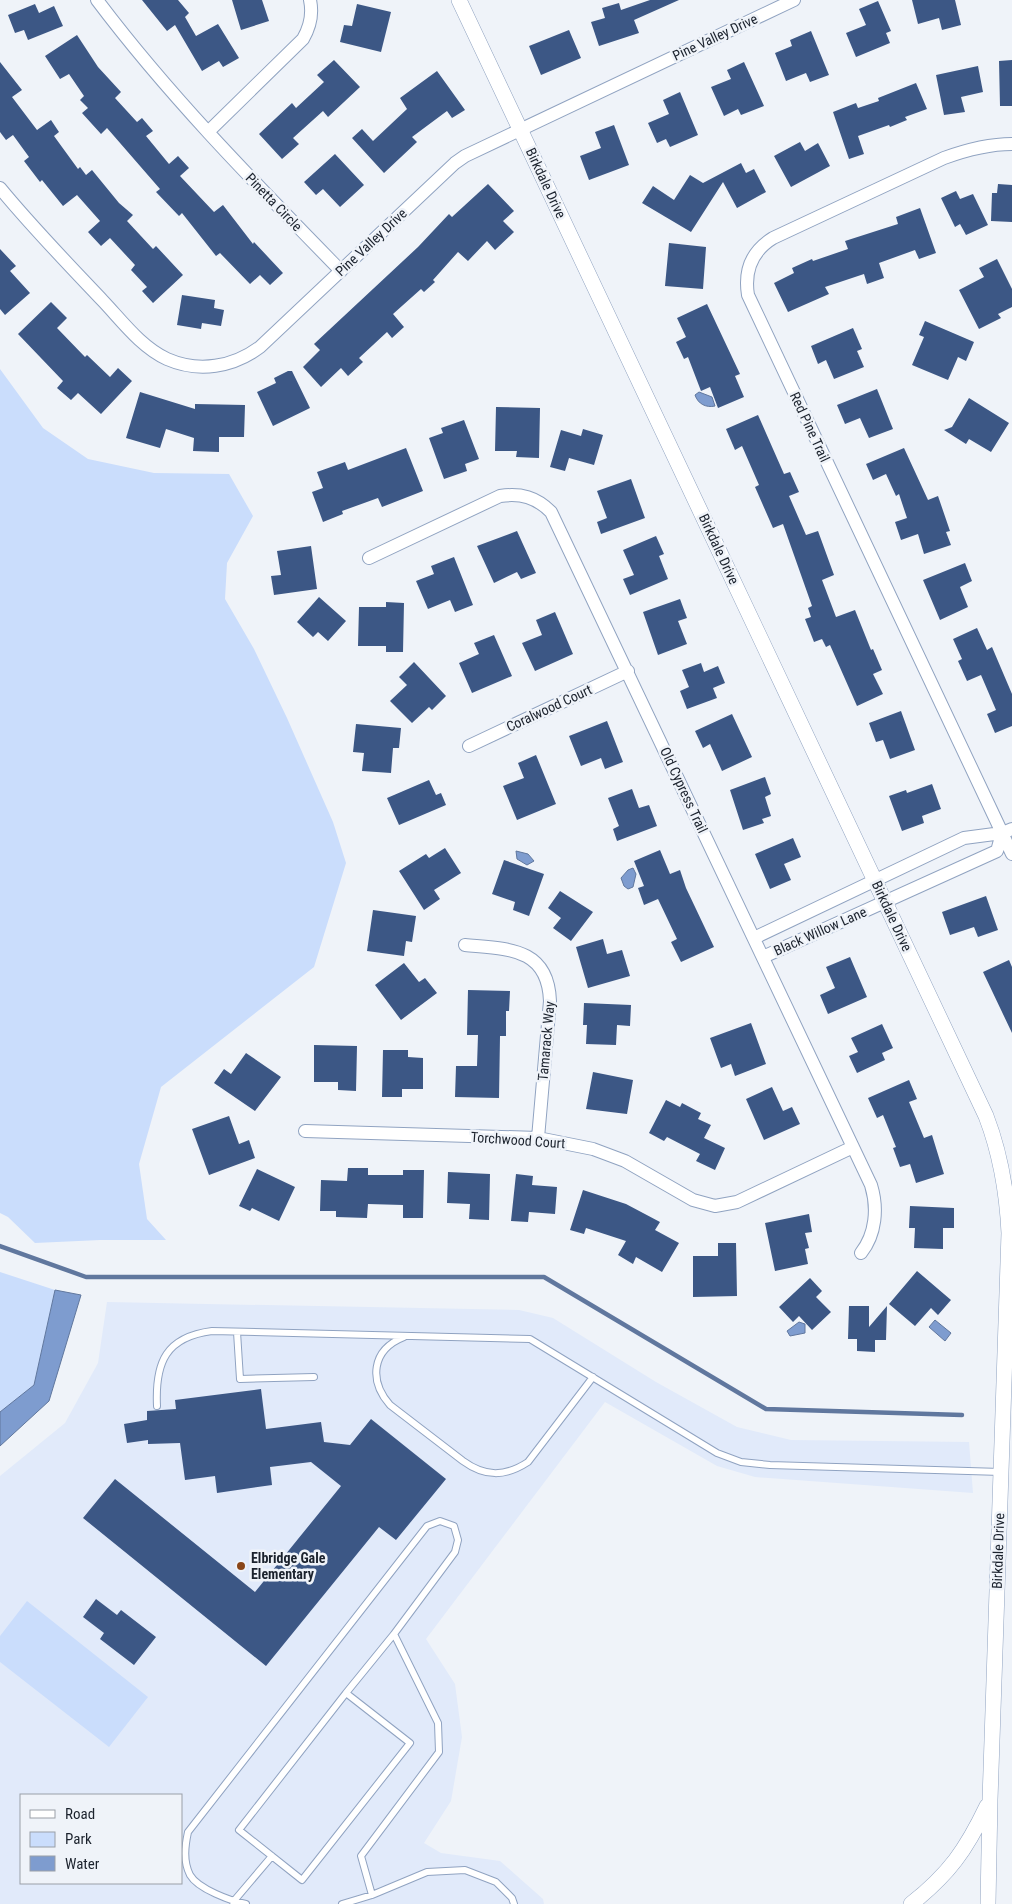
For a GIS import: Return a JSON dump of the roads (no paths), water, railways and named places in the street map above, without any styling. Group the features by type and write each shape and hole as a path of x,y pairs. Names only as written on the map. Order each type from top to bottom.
{"street":[{"name":"Pinetta Circle","path":"97,0 152,70 340,271"},
{"path":"208,132 303,39 312,14 310,0"},
{"name":"Birkdale Drive","path":"459,0 986,1116 1004,1173 1009,1232 988,1904"},
{"name":"Pine Valley Drive","path":"0,188 61,257 139,340 156,354 187,366 220,366 251,354 454,163 475,150 794,0"},
{"name":"Red Pine Trail","path":"1012,144 990,145 966,150 944,158 774,238 756,252 748,267 746,284 748,295 1007,831 1012,854"},
{"name":"Old Cypress Trail","path":"369,558 500,496 511,494 534,498 551,512 558,522 871,1185 875,1202 872,1234 868,1244 861,1252"},
{"name":"Coralwood Court","path":"469,746 628,671"},
{"name":"Black Willow Lane","path":"754,938 876,882 964,838 1007,831"},
{"name":"Black Willow Lane","path":"763,957 997,851 1007,831"},
{"name":"Tamarack Way","path":"465,945 513,950 524,954 533,960 547,979 550,1001 538,1138"},
{"name":"Torchwood Court","path":"305,1132 538,1138 585,1147 625,1161 693,1200 715,1206 737,1202 853,1147"},
{"path":"911,1904 949,1871 964,1852 990,1800"}],"lane":[{"path":"157,1406 158,1370 166,1354 178,1341 194,1333 237,1332 530,1339 717,1453 741,1462 770,1465 1001,1472"},
{"path":"237,1332 240,1379 314,1377"},
{"path":"407,1336 395,1340 379,1359 376,1378 382,1396 390,1405 474,1470 488,1474 502,1474 516,1470 528,1462 593,1377"},
{"path":"246,1904 233,1902 213,1892 190,1876 184,1853 188,1832 427,1526 440,1521 454,1526 458,1540 455,1552 394,1634 346,1693 239,1830 302,1880 410,1743 346,1693"},
{"path":"372,1895 361,1856 439,1752 438,1723 394,1634"},
{"path":"233,1902 272,1856"},
{"path":"342,1904 372,1895 427,1872 465,1870 496,1882 512,1898 514,1904"}],"water":[{"path":"699,392 712,397 715,406 700,403 695,395"},
{"path":"516,851 528,854 534,861 527,865 517,859"},
{"path":"633,868 636,874 633,887 628,889 624,886 621,878 628,870"},
{"path":"55,1290 81,1295 49,1401 0,1446 0,1412 34,1385"},
{"path":"935,1320 951,1333 945,1341 929,1327"},
{"path":"799,1322 805,1324 805,1333 790,1336 787,1331"}],"waterway":[{"path":"0,1246 86,1277 544,1277 766,1409 962,1415"}],"place":[{"name":"Elbridge Gale Elementary","path":"241,1566"}]}
